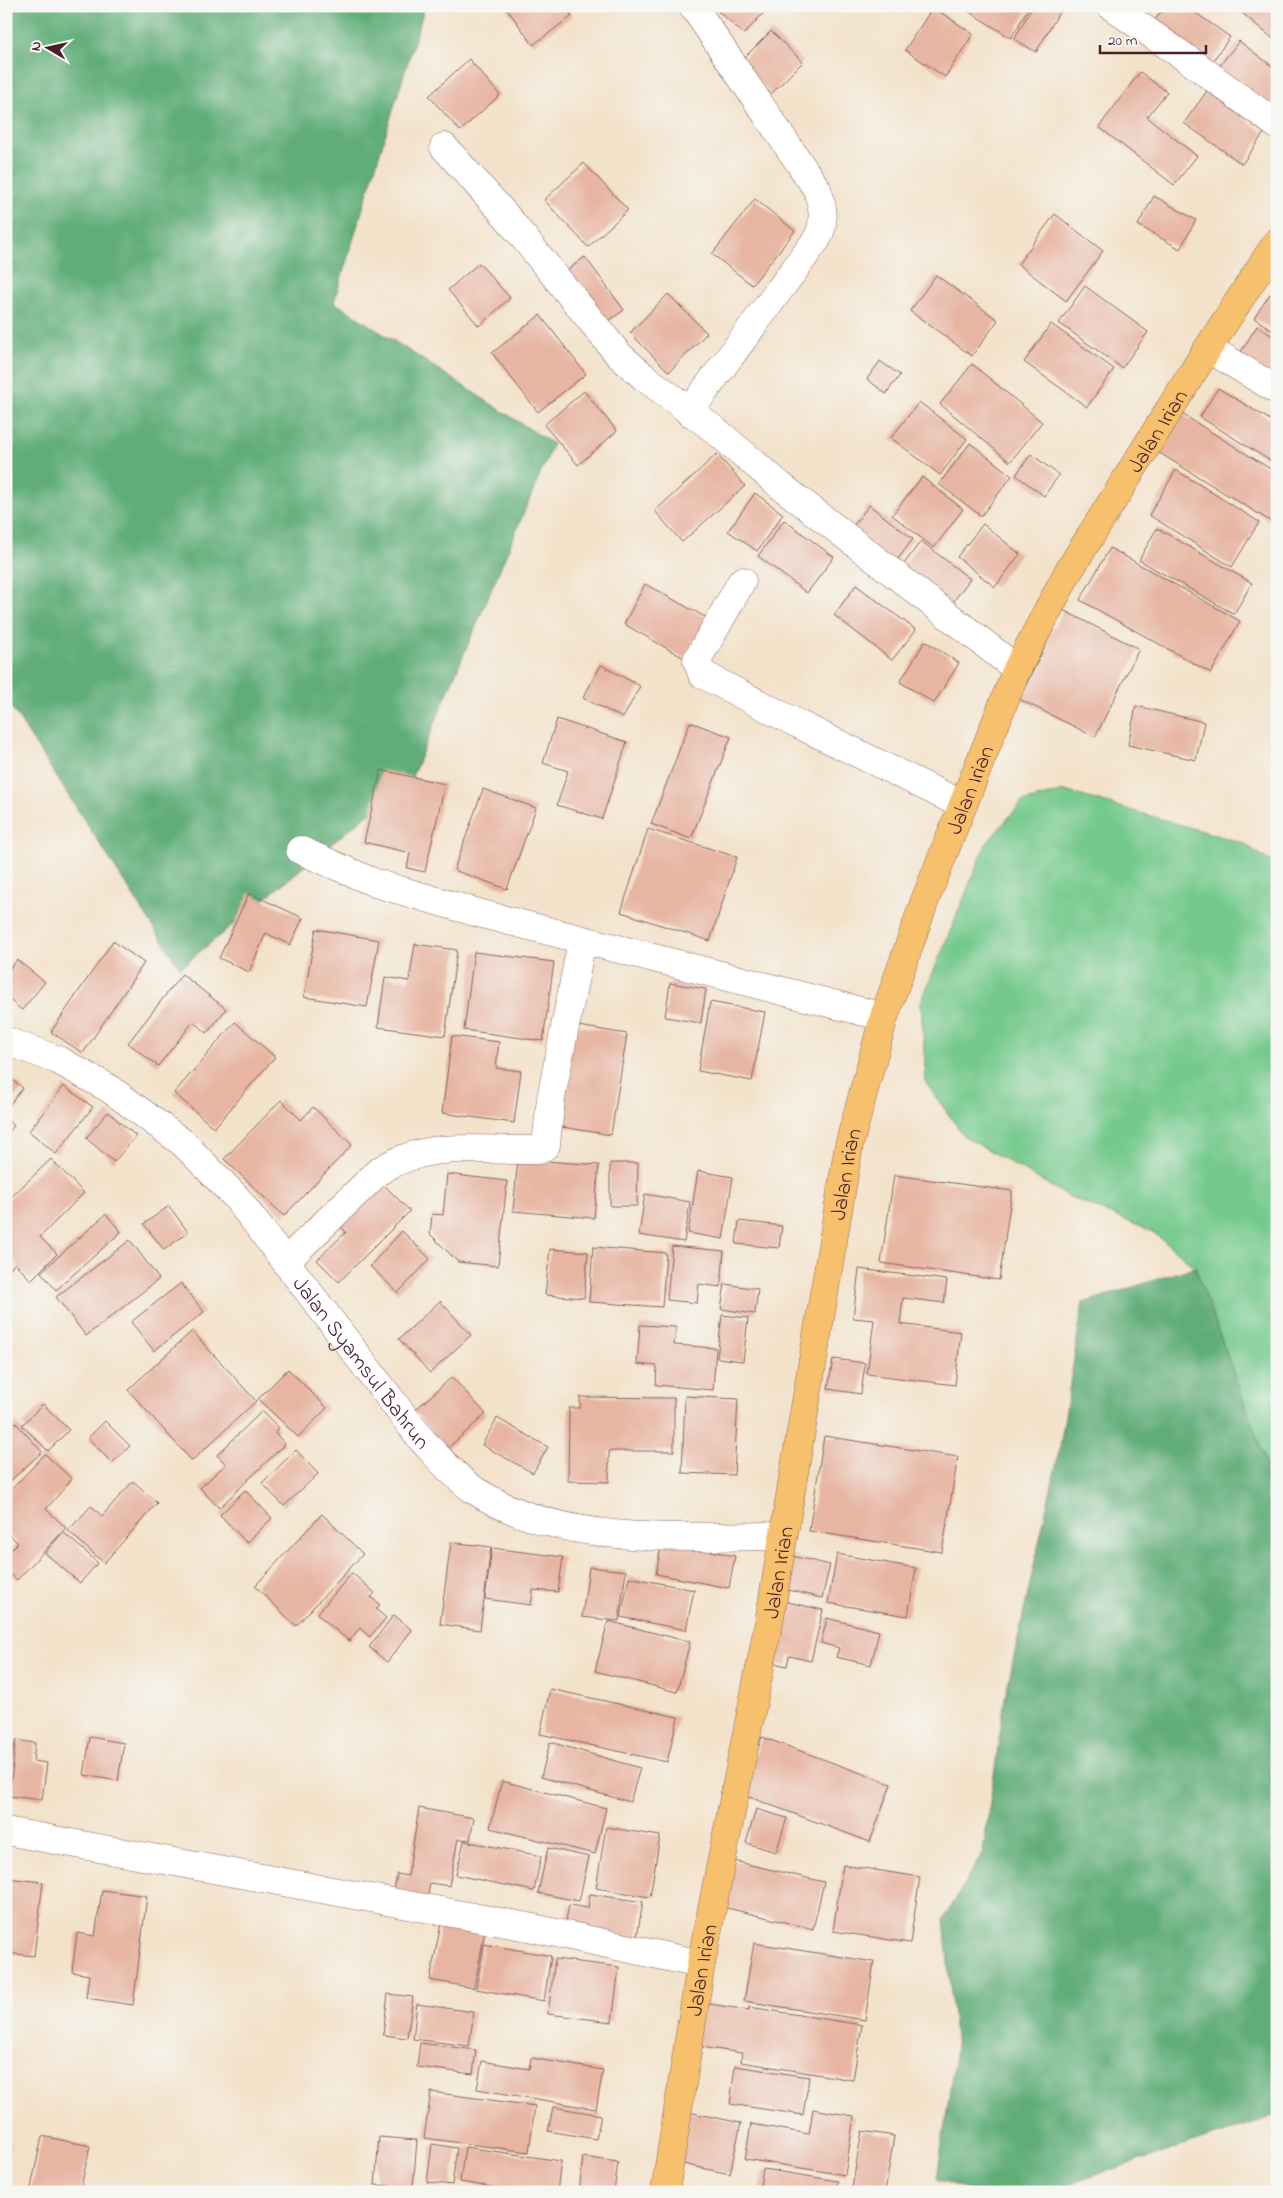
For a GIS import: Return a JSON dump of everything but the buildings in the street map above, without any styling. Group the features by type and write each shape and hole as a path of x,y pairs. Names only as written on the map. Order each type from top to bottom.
{"main road":[{"name":"Jalan Irian","path":"665,2192 701,1964 769,1622 849,1145 884,1017 925,900 1017,669 1068,572 1208,348 1277,242"}],"street":[{"path":"1111,6 1277,125"},
{"path":"690,412 817,239 822,230 823,219 822,205 817,189 703,10"},
{"path":"444,147 513,225 619,355 644,377 714,430 788,492 1017,669"},
{"path":"1208,348 1277,390"},
{"path":"742,582 696,660 702,674 962,805"},
{"path":"300,850 375,883 582,941 884,1017"},
{"path":"286,1261 378,1172 392,1163 429,1150 539,1150 546,1145 551,1098 582,941"},
{"name":"Jalan Syamsul Bahrun","path":"6,1041 58,1060 110,1089 183,1143 236,1197 422,1440 445,1466 481,1493 534,1520 591,1531 655,1536 782,1536"},
{"path":"6,1831 533,1928 701,1964"}],"green space":[{"path":"6,6 425,6 334,302 553,444 411,779 180,968 6,699"},
{"path":"1065,791 1243,843 1277,866 1277,1493 1195,1267 1153,1232 1068,1196 964,1136 926,1083 921,1002 986,844 1022,802"},
{"path":"1195,1267 1277,1493 1277,2115 1045,2192 976,2192 937,2179 956,2049 944,1919 983,1852 1005,1698 1060,1447 1083,1303"}]}
